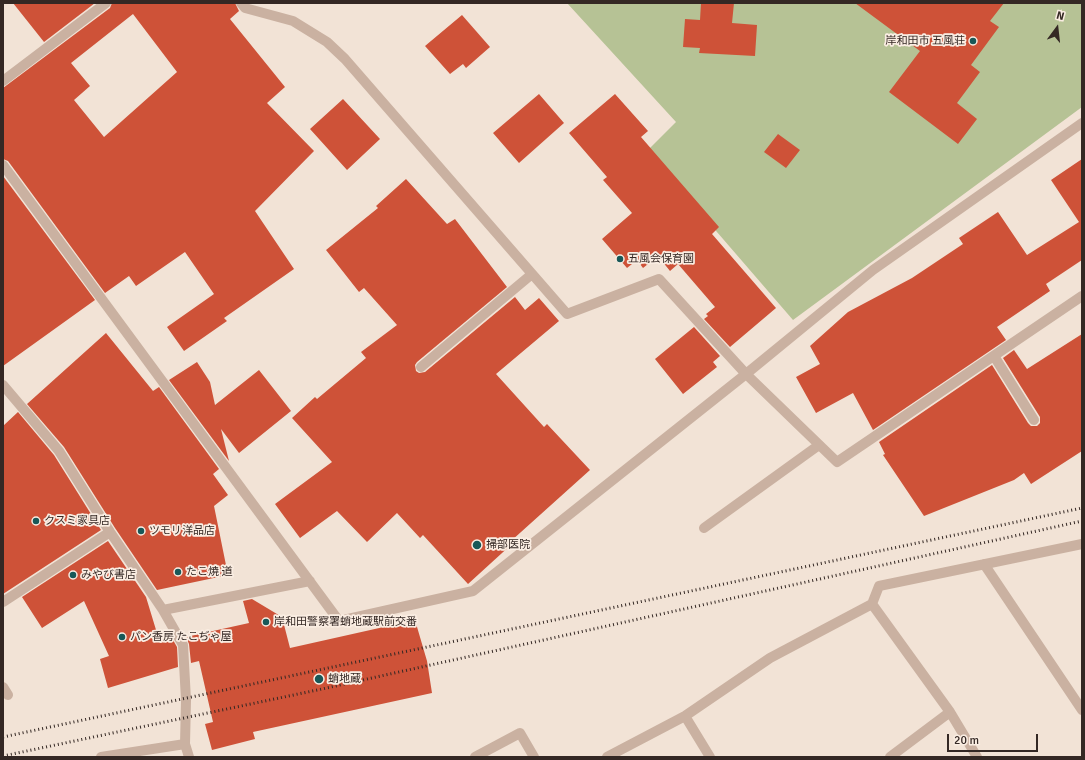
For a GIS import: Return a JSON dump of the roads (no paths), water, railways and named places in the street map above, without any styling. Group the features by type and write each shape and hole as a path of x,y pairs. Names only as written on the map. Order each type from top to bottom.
{"street":[{"path":"3,81 106,3"},
{"path":"241,3 245,8 294,21 327,42 345,59 567,314 659,279 746,374 837,462 1082,296"},
{"path":"3,165 340,620 473,590 746,374 873,270 1082,123"},
{"path":"421,367 532,274"},
{"path":"994,356 1034,420"},
{"path":"3,385 59,451 110,532 163,610 183,645 186,700 185,744 189,757"},
{"path":"704,528 819,445"},
{"path":"3,602 110,532"},
{"path":"606,757 685,716 770,658 872,604 879,586 1082,544"},
{"path":"984,564 1082,710"},
{"path":"163,610 310,581"},
{"path":"872,604 950,712 977,757"},
{"path":"890,757 950,712"},
{"path":"685,716 710,757"},
{"path":"475,757 520,733 534,757"},
{"path":"101,757 185,744"}],"railway":[{"path":"3,737 1082,508"},
{"path":"3,756 322,689 1082,521"}],"place":[{"name":"岸和田市 五風荘","path":"973,41"},
{"name":"五風会保育園","path":"620,259"},
{"name":"クスミ家具店","path":"36,521"},
{"name":"ツモリ洋品店","path":"141,531"},
{"name":"掃部医院","path":"477,545"},
{"name":"たこ焼 道","path":"178,572"},
{"name":"みやび書店","path":"73,575"},
{"name":"岸和田警察署蛸地蔵駅前交番","path":"266,622"},
{"name":"パン香房 たこぢゃ屋","path":"122,637"},
{"name":"蛸地蔵","path":"319,679"}]}
